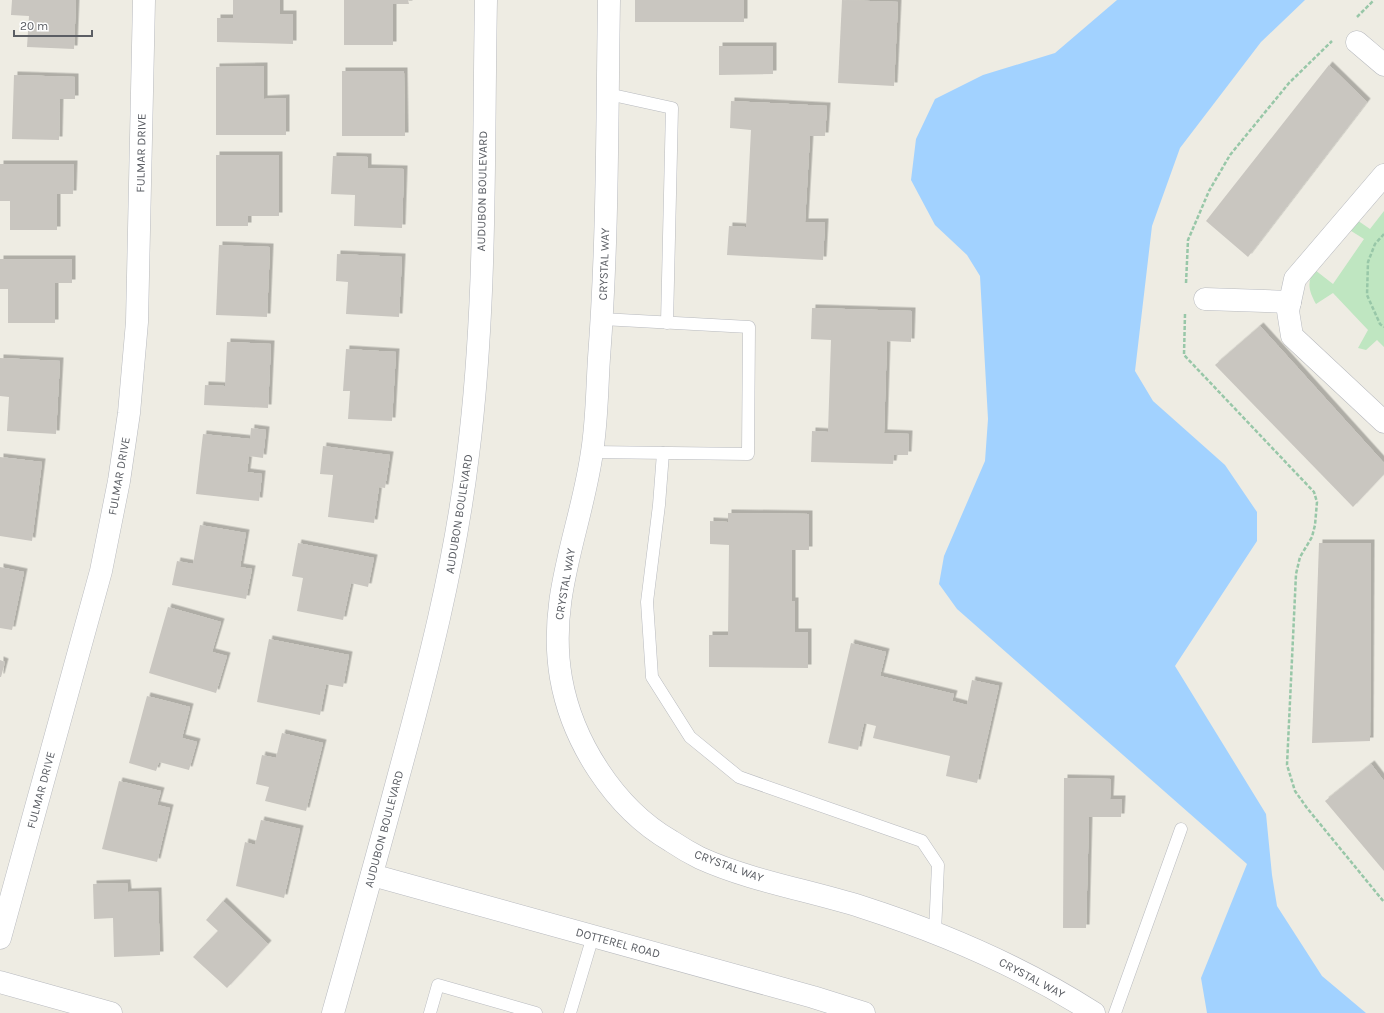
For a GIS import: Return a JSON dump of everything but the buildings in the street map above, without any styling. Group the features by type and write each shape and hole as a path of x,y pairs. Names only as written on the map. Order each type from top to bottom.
{"street":[{"name":"FULMAR DRIVE","path":"0,938 101,571 119,481 129,413 137,322 144,0"},
{"name":"AUDUBON BOULEVARD","path":"333,1013 432,657 453,557 468,455 478,354 481,283 486,0"},
{"name":"CRYSTAL WAY","path":"609,0 604,287 592,452 558,607 557,641 561,680 572,717 588,752 609,785 635,814 665,838 699,857 739,872 860,906 935,932 1007,964 1094,1013"},
{"path":"1347,39 1384,65"},
{"path":"1384,175 1295,279 1288,311 1292,336 1384,422"},
{"path":"1205,299 1290,302"},
{"name":"DOTTEREL ROAD","path":"372,875 813,997 864,1013"},
{"path":"0,982 111,1013"}],"lane":[{"path":"608,94 672,108 668,323"},
{"path":"592,452 748,454 749,327 602,319"},
{"path":"663,453 659,505 646,602 652,677 690,737 740,777 922,841 938,865 935,932"},
{"path":"1115,1013 1181,829"},
{"path":"570,1013 592,936"},
{"path":"430,1013 438,985 536,1013"}],"path":[{"path":"1353,21 1374,0"},
{"path":"1186,286 1188,240 1209,191 1230,155 1289,83 1347,39"},
{"path":"1384,234 1374,244 1368,262 1367,295 1380,324 1384,327"},
{"path":"1185,309 1184,355 1314,492 1317,502 1315,525 1312,537 1300,558 1296,574 1287,765 1295,791 1307,808 1384,902"}],"green space":[{"path":"1384,211 1384,347 1377,340 1366,350 1358,348 1368,330 1333,293 1316,304 1310,291 1310,279 1315,270 1333,284 1364,239 1348,229 1354,218 1370,229"}],"water":[{"path":"1117,0 1305,0 1261,42 1180,148 1152,226 1135,371 1153,401 1225,465 1257,512 1257,541 1175,666 1266,814 1272,875 1277,906 1322,976 1366,1013 1207,1013 1201,978 1247,864 957,609 939,584 944,556 985,461 988,419 980,276 967,255 935,225 911,180 916,139 935,99 983,75 1055,53"}]}
